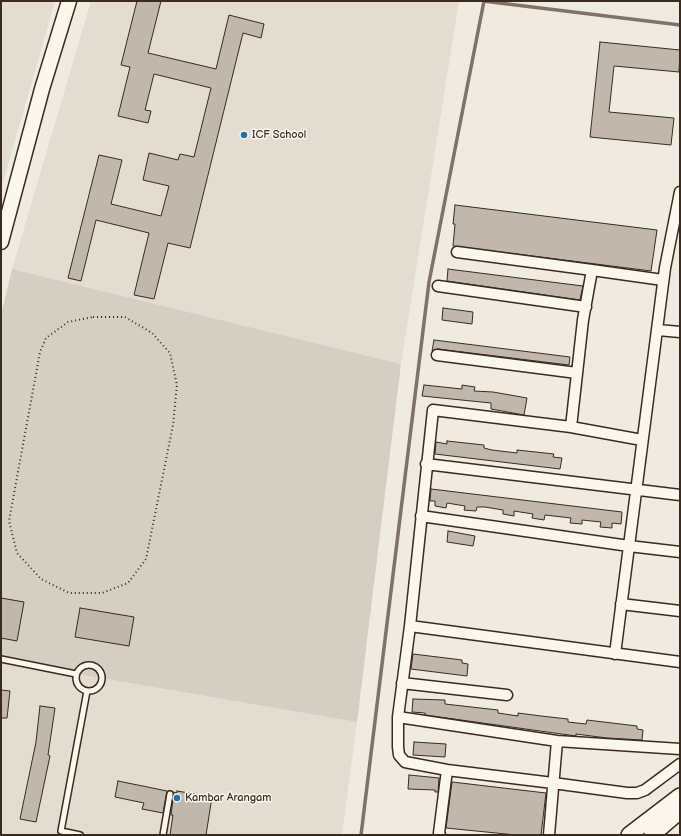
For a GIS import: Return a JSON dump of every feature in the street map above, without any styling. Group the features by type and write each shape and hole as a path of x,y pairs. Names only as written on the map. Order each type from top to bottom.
{"main road":[{"path":"629,835 680,796"},
{"path":"652,835 680,811"}],"street":[{"path":"1,242 42,89 69,1"},
{"path":"615,654 642,440 658,330 663,280 680,192"},
{"path":"457,252 663,280"},
{"path":"571,427 576,373 592,270"},
{"path":"438,286 586,307"},
{"path":"658,330 680,332"},
{"path":"437,355 576,373"},
{"path":"642,440 571,427 433,410 426,464 410,626 398,717 398,747 399,755 405,762 447,770 627,793 638,793 645,790 680,764"},
{"path":"426,464 680,494"},
{"path":"421,516 680,552"},
{"path":"621,604 680,611"},
{"path":"410,626 680,662"},
{"path":"402,683 507,695"},
{"path":"398,717 557,741 680,749"},
{"path":"549,835 557,741"},
{"path":"440,835 447,770"}],"lane":[{"path":"1,659 76,674"},
{"path":"85,665 93,665 100,671 102,679 99,687 95,690 87,691 79,687 76,683 76,674 81,667 85,665"},
{"path":"80,835 61,833 87,691"},
{"path":"163,835 170,794"}],"path":[{"path":"93,317 125,317 152,333 170,354 177,385 173,425 146,559 128,583 102,593 69,593 41,579 17,553 9,521 40,352 46,338 68,322 93,317"}],"shaded area":[{"path":"1,1 55,1 1,189"},
{"name":"ICF School","path":"91,1 459,1 401,364 12,269"},
{"path":"12,269 401,364 357,722 1,661 1,315"},
{"path":"1,661 357,722 342,835 1,835"}],"building":[{"path":"137,1 161,1 148,53 216,69 229,15 264,24 261,38 243,33 190,248 168,243 154,299 134,295 149,233 96,220 81,281 68,278 99,155 122,160 111,204 161,216 169,186 143,180 149,153 178,160 180,154 194,157 211,88 154,74 145,110 151,111 148,123 118,116 130,67 121,65"},
{"path":"600,42 680,50 679,72 614,66 609,112 674,118 671,145 590,137"},
{"path":"455,205 657,230 651,271 453,246"},
{"path":"448,269 583,286 580,300 447,281"},
{"path":"443,308 473,312 472,324 442,320"},
{"path":"434,340 570,357 569,365 438,349 432,351"},
{"path":"424,385 462,389 462,385 475,387 474,391 493,392 527,398 524,415 491,409 491,403 422,396"},
{"path":"447,441 484,445 484,448 492,450 517,453 517,450 554,454 553,457 562,458 560,469 435,454 436,442 447,444"},
{"path":"431,489 622,512 621,524 612,523 612,528 600,527 601,522 582,520 582,524 570,523 571,518 545,515 544,520 532,518 533,514 514,511 514,516 503,514 503,510 485,507 477,507 476,511 464,510 465,506 447,503 446,508 435,506 435,501 430,501"},
{"path":"448,531 475,536 473,546 447,542"},
{"path":"1,598 24,602 17,641 1,638"},
{"path":"80,608 134,617 129,646 75,637"},
{"path":"413,654 462,660 462,663 468,664 467,676 411,669"},
{"path":"1,690 10,691 7,718 1,718"},
{"path":"413,699 445,700 445,704 498,710 498,713 518,716 518,713 568,719 568,722 586,724 587,720 637,726 637,729 643,730 642,740 576,734 576,736 425,715 425,713 412,712"},
{"path":"40,706 55,708 48,755 50,756 36,822 20,819 36,742"},
{"path":"414,742 446,744 445,757 413,755"},
{"path":"409,775 439,778 438,792 435,792 435,790 408,789"},
{"path":"118,781 167,791 163,813 142,809 144,803 115,797"},
{"path":"452,782 546,793 541,835 516,835 446,828"},
{"path":"177,791 212,797 206,835 170,835 174,792 177,793"}],"waterway":[{"path":"483,1 680,25"},
{"path":"361,835 429,282 484,1"}],"place":[{"name":"ICF School","path":"244,135"},
{"name":"Kambar Arangam","path":"177,798"}]}
